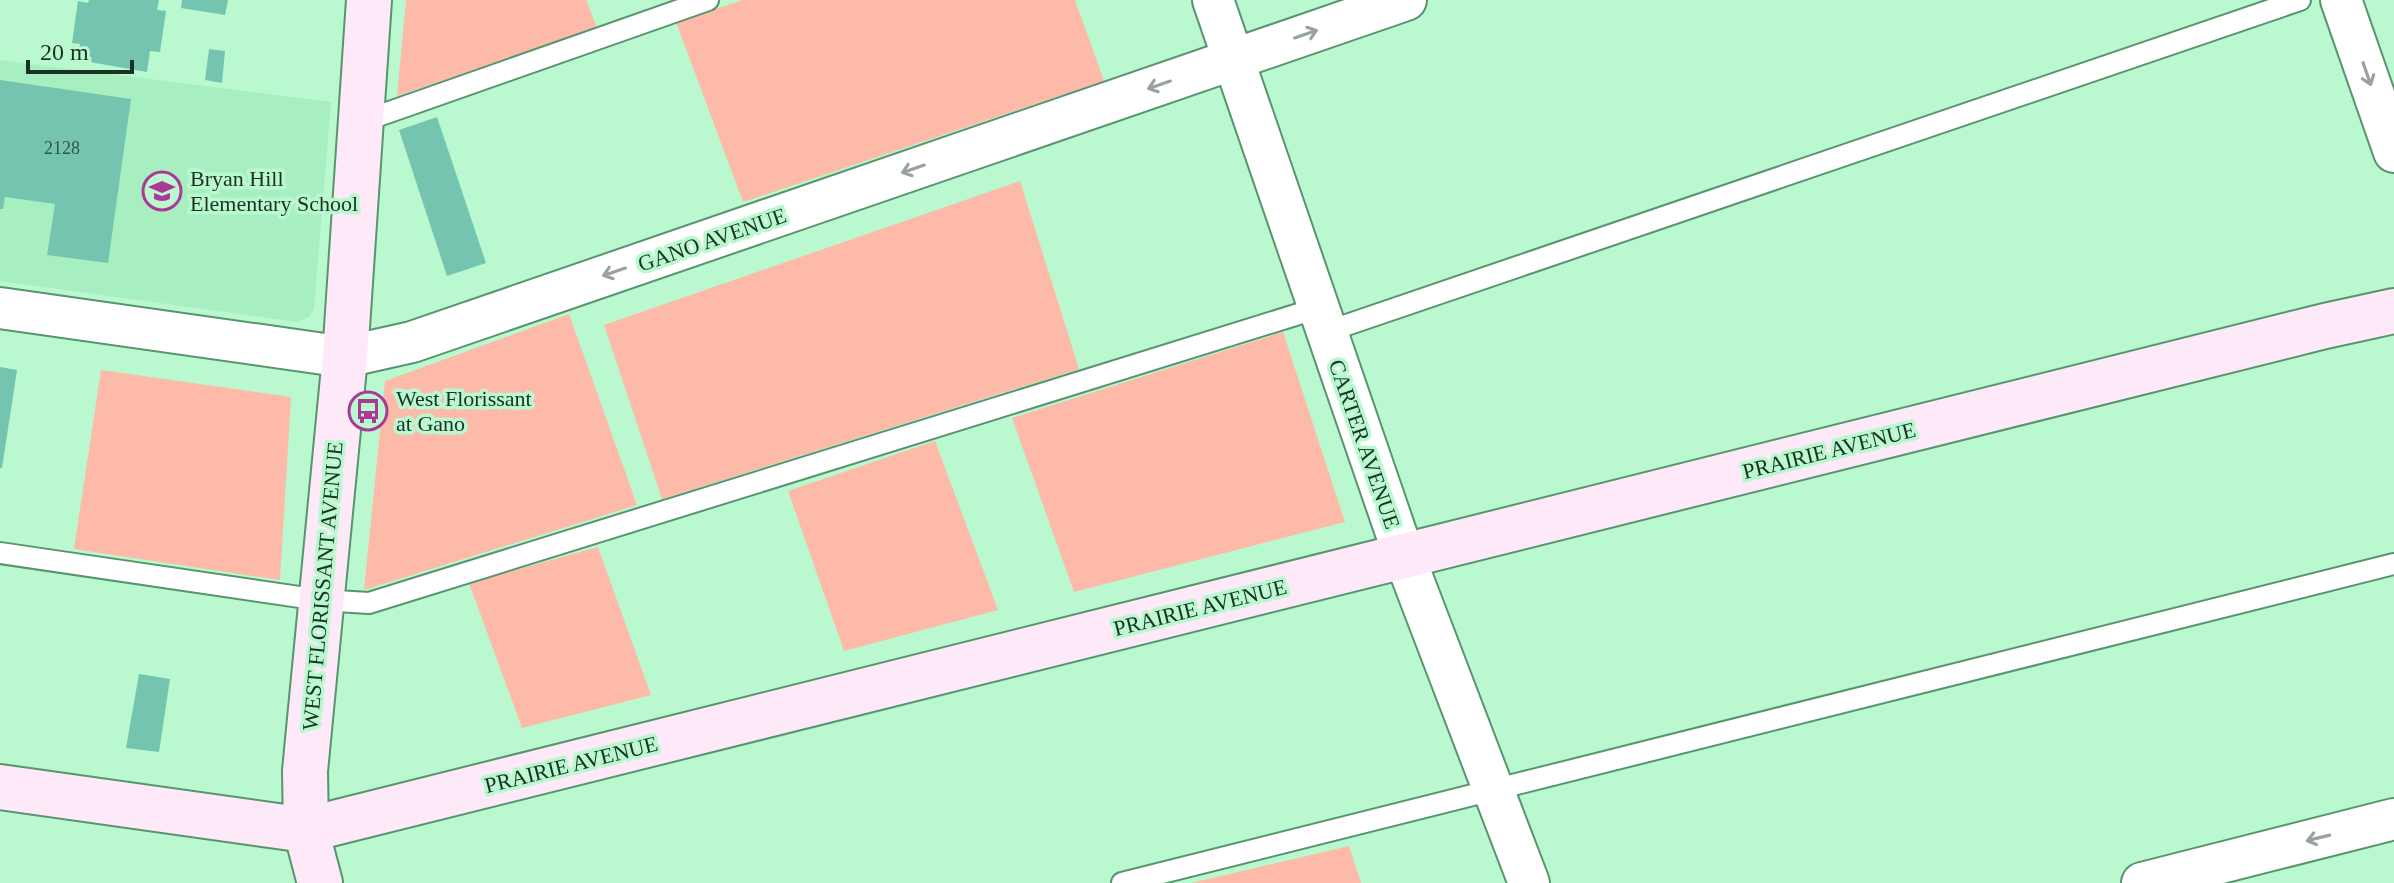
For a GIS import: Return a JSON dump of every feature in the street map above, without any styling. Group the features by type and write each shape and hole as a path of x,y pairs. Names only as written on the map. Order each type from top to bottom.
{"street":[{"name":"WEST FLORISSANT AVENUE","path":"320,883 306,830 305,771 345,357 369,0"},
{"name":"CARTER AVENUE","path":"1213,0 1404,556 1529,883"},
{"name":"GANO AVENUE","path":"0,308 345,357 412,342 1406,0"},
{"path":"2341,0 2394,152"},
{"name":"PRAIRIE AVENUE","path":"0,787 306,830 2394,311"},
{"path":"2142,883 2394,819"}],"lane":[{"path":"361,122 708,0"},
{"path":"0,553 320,600 369,603 1322,320 2300,0"},
{"path":"1122,883 2394,564"}],"shaded area":[{"path":"406,0 586,0 597,28 397,96"},
{"path":"743,0 1075,0 1104,81 743,202 676,22"},
{"name":"Bryan Hill Elementary School","path":"0,60 331,102 314,309 309,317 298,322 0,281"},
{"path":"1020,181 1079,369 662,499 604,325"},
{"path":"569,314 637,505 364,590 385,381"},
{"path":"1283,332 1345,522 1074,592 1012,418"},
{"path":"101,370 291,397 280,580 74,549"},
{"path":"935,441 998,610 844,651 788,491"},
{"path":"598,547 651,695 522,728 469,583"},
{"path":"1349,846 1361,883 1191,883"}],"building":[{"path":"89,0 159,0 157,10 166,11 160,52 150,51 147,72 78,60 80,44 72,43 78,1 88,3"},
{"path":"182,0 228,0 225,15 181,8"},
{"path":"209,49 225,51 222,83 205,80"},
{"path":"0,80 131,99 108,263 47,255 55,204 5,197 3,209 0,209"},
{"path":"437,117 486,263 447,276 399,130"},
{"path":"0,367 17,370 2,468 0,468"},
{"path":"139,674 170,679 159,752 126,748"}],"place":[{"name":"Bryan Hill Elementary School","path":"162,191"},
{"name":"West Florissant at Gano","path":"368,411"}]}
